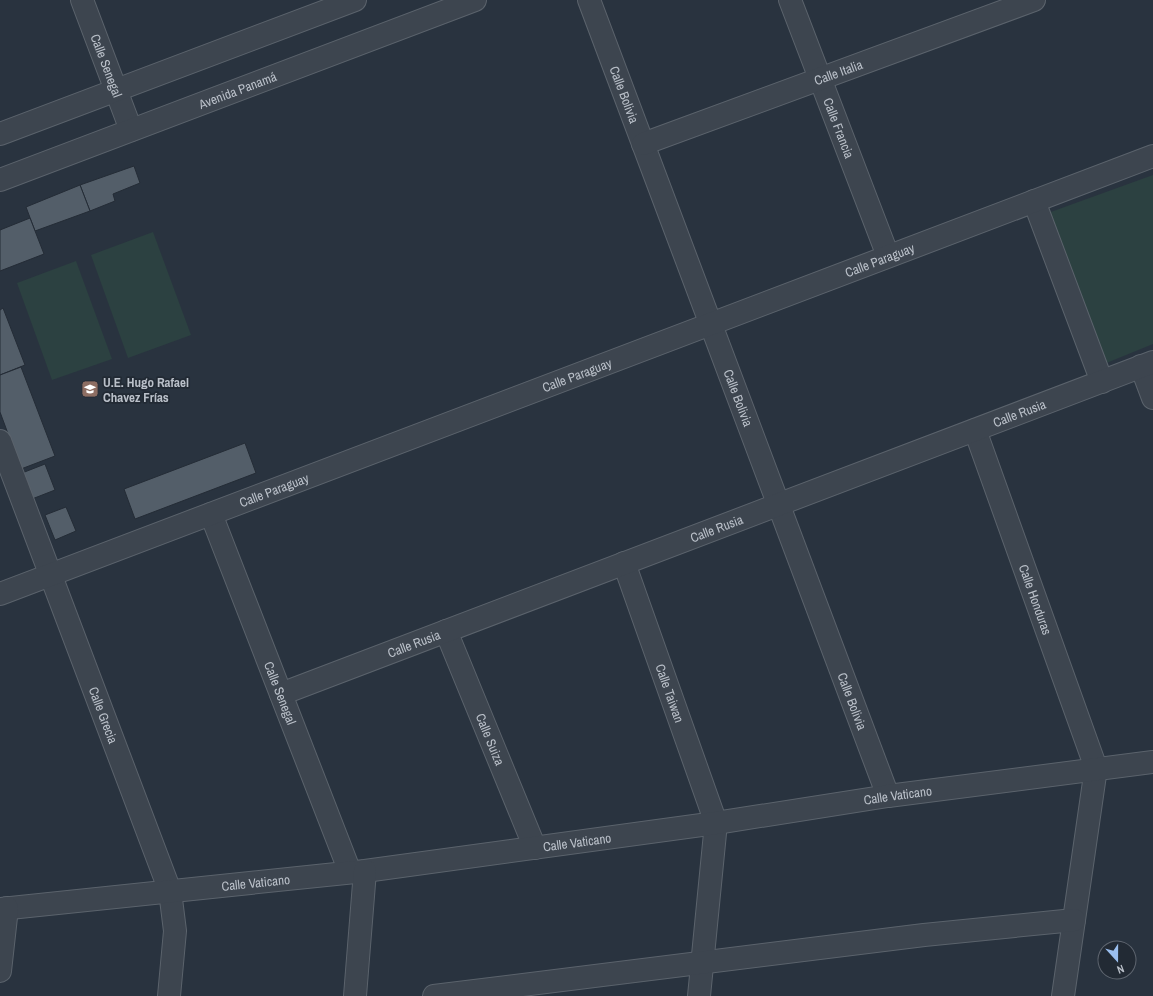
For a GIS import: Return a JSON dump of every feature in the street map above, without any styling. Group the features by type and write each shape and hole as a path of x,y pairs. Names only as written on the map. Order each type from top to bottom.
{"street":[{"name":"Calle Senegal","path":"82,0 131,130"},
{"path":"0,134 355,0"},
{"name":"Avenida Panamá","path":"0,180 475,0"},
{"name":"Calle Bolivia","path":"589,0 888,796"},
{"name":"Calle Francia","path":"790,0 888,256"},
{"name":"Calle Italia","path":"643,144 1034,0"},
{"name":"Calle Paraguay","path":"0,594 1153,156"},
{"path":"1034,201 1102,382"},
{"path":"1147,364 1153,398"},
{"name":"Calle Rusia","path":"281,694 1147,364"},
{"name":"Calle Honduras","path":"975,430 1096,768"},
{"name":"Calle Grecia","path":"0,441 170,891 174,931 169,996"},
{"name":"Calle Senegal","path":"211,514 281,694 358,871"},
{"name":"Calle Taiwan","path":"624,563 716,823"},
{"name":"Calle Suiza","path":"446,631 535,848"},
{"name":"Calle Vaticano","path":"4,909 358,871 716,823 888,796 1096,768 1153,762"},
{"path":"1063,996 1096,768"},
{"path":"699,996 716,823"},
{"path":"355,996 358,871"},
{"path":"0,971 4,909"},
{"path":"434,996 924,935 1074,920"}],"green space":[{"path":"1153,175 1153,344 1104,364 1048,213"},
{"path":"153,232 191,335 128,358 91,255"},
{"path":"76,261 112,359 52,380 17,283"}],"building":[{"path":"134,166 140,183 113,194 115,201 90,211 80,185"},
{"path":"80,185 90,211 35,231 26,207"},
{"path":"30,218 44,254 0,271 0,230"},
{"path":"3,308 25,365 0,375 0,310"},
{"path":"21,367 55,456 21,469 0,412 0,375"},
{"path":"245,443 256,473 135,519 124,489"},
{"path":"45,464 55,490 32,499 22,473"},
{"path":"66,507 76,531 55,540 45,515"}],"place":[{"name":"U.E. Hugo Rafael Chavez Frías","path":"90,389"}]}
